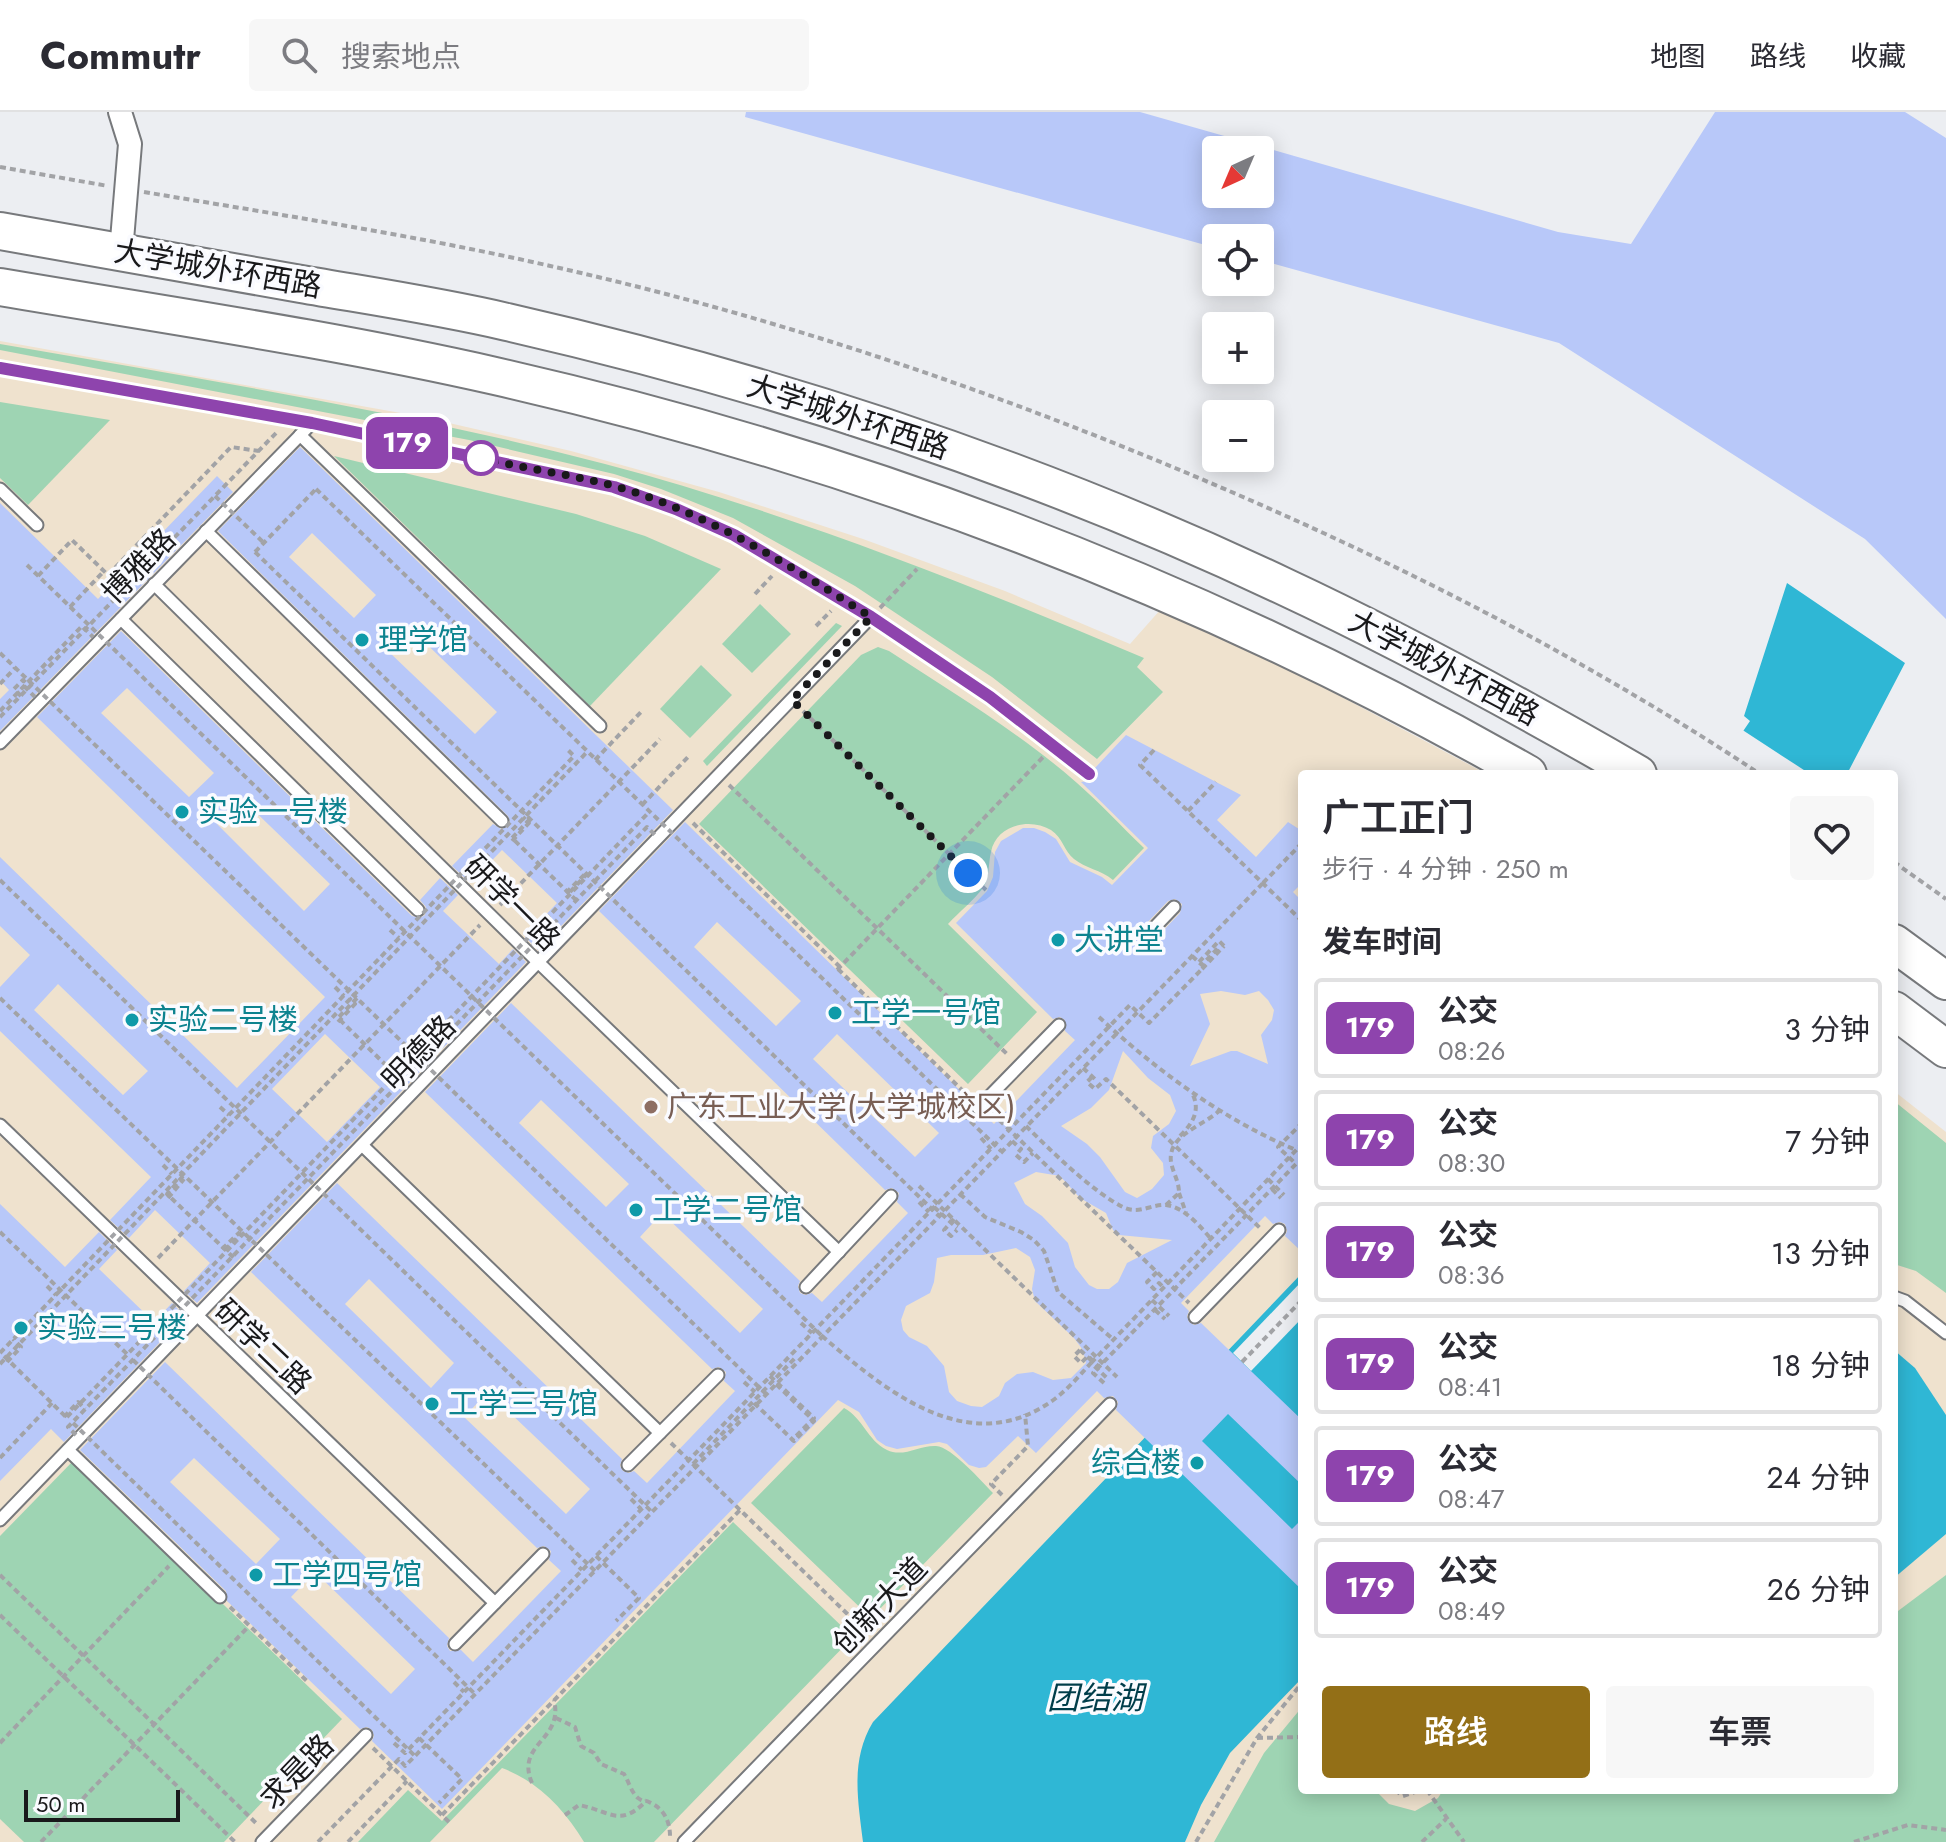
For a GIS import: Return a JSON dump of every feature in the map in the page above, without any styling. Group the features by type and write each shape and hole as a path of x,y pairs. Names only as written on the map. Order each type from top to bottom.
{"main road":[{"name":"大学城外环西路","path":"0,231 499,320 719,376 876,424 1054,488 1281,585 1427,656 1631,770"},
{"name":"大学城外环西路","path":"0,287 476,371 691,425 845,471 1020,533 1210,613 1402,705 1521,770"},
{"path":"1543,770 1548,748 1563,738 1581,741"},
{"path":"1898,946 1946,981"},
{"path":"1898,1013 1946,1049"}],"street":[{"path":"120,112 130,144 121,252"}],"lane":[{"path":"0,368 312,423 614,487 734,535 871,617 990,697 1089,774"},
{"name":"博雅路","path":"0,743 312,423"},
{"path":"300,435 600,726"},
{"path":"0,489 37,525"},
{"path":"206,531 502,821"},
{"name":"研学一路","path":"154,584 539,963 839,1252"},
{"name":"明德路","path":"0,1520 871,617"},
{"path":"121,619 418,910"},
{"path":"1151,931 1174,907"},
{"path":"978,1108 1059,1025"},
{"name":"研学二路","path":"0,1125 495,1603"},
{"path":"363,1146 660,1433"},
{"path":"806,1287 891,1196"},
{"path":"1195,1317 1279,1230"},
{"path":"1898,1298 1946,1333"},
{"path":"628,1465 718,1375"},
{"name":"创新大道","path":"684,1842 1110,1404"},
{"path":"68,1450 220,1597"},
{"path":"455,1644 543,1554"},
{"name":"求是路","path":"262,1842 366,1735"}],"path":[{"path":"0,711 89,625 283,426"},
{"path":"38,576 72,540 108,575 231,447 259,451"},
{"path":"952,1221 944,1230 951,1236 957,1230 952,1221 939,1215 255,552 316,489 1001,1151"},
{"path":"215,496 264,543"},
{"path":"27,565 822,1336 899,1395 949,1420 971,1425 994,1423 1025,1414 1056,1398 1296,1150 1262,1135 1190,1089 1099,1017"},
{"path":"755,594 778,569"},
{"path":"883,604 917,569"},
{"path":"70,607 104,571"},
{"path":"816,626 834,607"},
{"path":"0,717 82,626 93,637"},
{"path":"0,653 15,668 35,697"},
{"path":"1,683 15,668"},
{"path":"21,696 14,689 23,680 766,1394"},
{"path":"792,700 987,891"},
{"path":"595,760 641,712"},
{"path":"148,1269 660,739"},
{"path":"415,1756 0,1353 520,814 574,756 566,748"},
{"path":"1723,749 1754,770"},
{"path":"1154,750 1140,765 1298,917"},
{"path":"587,752 512,838 569,893 649,812"},
{"path":"642,805 688,757"},
{"path":"838,968 1040,760"},
{"path":"719,775 1010,1057"},
{"path":"1188,811 1216,782"},
{"path":"520,814 529,823 514,842 530,818"},
{"path":"683,814 964,1092"},
{"path":"530,818 409,938 338,1018 364,1045 394,1074 471,998 587,874"},
{"path":"76,1435 68,1427 248,1240 647,827 655,835"},
{"path":"318,1842 399,1759 405,1766 425,1746 1298,847"},
{"path":"1898,865 1946,899"},
{"path":"587,874 565,892 585,874 594,882"},
{"path":"0,880 652,1512"},
{"path":"390,930 399,938"},
{"path":"394,1743 405,1753 1130,1005 1149,1023 1224,946 1219,941 1200,963"},
{"path":"1200,963 1219,947"},
{"path":"1192,956 1200,963"},
{"path":"335,987 345,995 355,1004 339,1023 357,998"},
{"path":"0,998 595,1571"},
{"path":"0,1364 184,1177 239,1115 357,998"},
{"path":"414,1053 391,1073 411,1054 420,1062"},
{"path":"184,1177 167,1194 225,1250 414,1053"},
{"path":"1083,1068 1094,1079 1087,1082 1095,1089 1106,1079 1256,1225"},
{"path":"1190,1089 1197,1109 1194,1119 1171,1154 1180,1202 1187,1215 1211,1239"},
{"path":"220,1107 229,1115"},
{"path":"1180,1136 1209,1120 1221,1109"},
{"path":"991,1112 1189,1303"},
{"path":"1026,1126 1063,1160 1125,1208 1139,1211 1166,1205 1179,1193"},
{"path":"1099,1367 1088,1356 1081,1363 1074,1356 1080,1350 1091,1361 1106,1381 1093,1373 1099,1367 1155,1310 1296,1164 1278,1147 1298,1127"},
{"path":"981,1138 991,1149"},
{"path":"1012,1141 1021,1149 1016,1155 1024,1162 1033,1153"},
{"path":"163,1165 174,1172 185,1180 169,1199 184,1177"},
{"path":"1268,1179 1283,1197 1272,1189"},
{"path":"919,1186 1117,1377"},
{"path":"960,1194 985,1217 1034,1240 1044,1251 1058,1292 1114,1340"},
{"path":"919,1202 929,1212"},
{"path":"1166,1205 1187,1215"},
{"path":"934,1207 957,1228 949,1236 943,1229 952,1221"},
{"path":"242,1232 221,1248 239,1231 248,1240"},
{"path":"0,1232 475,1694"},
{"path":"67,1417 242,1232"},
{"path":"1157,1272 1147,1282 1154,1289 1159,1283 1164,1288"},
{"path":"47,1286 56,1295"},
{"path":"1152,1300 1167,1318 1155,1310"},
{"path":"1242,1362 1298,1304"},
{"path":"801,1323 812,1333"},
{"path":"6,1359 7,1362 21,1347 13,1339"},
{"path":"1086,1346 1076,1356 1083,1363 1091,1361"},
{"path":"693,1464 795,1358"},
{"path":"770,1376 814,1418 791,1441 789,1439 812,1419"},
{"path":"744,1382 755,1392"},
{"path":"776,1384 812,1419"},
{"path":"67,1417 64,1417 78,1402 85,1409"},
{"path":"753,1402 794,1441 812,1419"},
{"path":"0,1458 52,1403"},
{"path":"1002,1495 991,1484 1028,1446 1025,1414"},
{"path":"670,1442 868,1633"},
{"path":"631,1499 641,1509"},
{"path":"442,1815 740,1510"},
{"path":"596,1556 639,1598 614,1620 638,1599"},
{"path":"0,1743 178,1557"},
{"path":"572,1560 582,1570"},
{"path":"601,1564 638,1599"},
{"path":"0,1575 258,1825"},
{"path":"220,1597 309,1683"},
{"path":"625,1627 619,1622 638,1599"},
{"path":"0,1615 235,1842"},
{"path":"41,1842 249,1626"},
{"path":"454,1682 464,1692"},
{"path":"1196,1842 1257,1738 1298,1688"},
{"path":"532,1783 527,1771 528,1760 558,1714 554,1700"},
{"path":"556,1718 575,1727 581,1746 594,1753 601,1764 624,1774 631,1790 640,1800 653,1803 664,1814 670,1823 670,1837"},
{"path":"1257,1738 1298,1737"},
{"path":"419,1738 462,1779 439,1803 461,1781"},
{"path":"425,1746 461,1781"},
{"path":"373,1748 449,1822"},
{"path":"348,1842 407,1781"},
{"path":"448,1809 443,1803 461,1781"},
{"path":"1427,1794 1464,1842"},
{"path":"565,1815 579,1805 597,1808 616,1818 634,1814 646,1801"},
{"path":"1422,1842 1446,1819"},
{"path":"1854,1842 1908,1825 1946,1830"}],"shaded area":[{"name":"广东工业大学(大学城校区)","path":"0,341 423,417 571,451 719,492 863,539 1005,591 1130,644 1161,609 1308,679 1479,770 1298,770 1298,1794 1898,1794 1898,1094 1946,1132 1946,1842 0,1842"}],"green space":[{"path":"0,344 379,412 530,445 674,483 811,527 1012,603 1144,658 1137,667 1163,692 1097,759 992,677 855,586 733,518 661,489 614,474 469,440 0,350"},
{"path":"0,402 110,420 28,505 0,478"},
{"path":"334,456 576,514 645,536 721,569 590,706"},
{"path":"760,604 791,634 752,673 722,644"},
{"path":"836,623 842,626 707,766 703,761"},
{"path":"878,647 937,682 1055,764 1144,848 1113,880 1074,859 1055,833 1043,826 1015,826 1000,835 994,843 983,888 948,924 1037,1012 968,1084 699,824 861,655"},
{"path":"701,665 732,695 690,738 660,709"},
{"path":"1898,1104 1946,1143 1946,1293 1916,1271 1898,1265"},
{"path":"844,1408 887,1450 899,1453 930,1446 943,1448 966,1465 993,1493 871,1618 751,1503"},
{"path":"74,1460 342,1719 224,1842 24,1842 0,1819 0,1536"},
{"path":"733,1522 853,1637 654,1842 584,1842 568,1818 549,1798 528,1781 502,1768 430,1842 358,1842 408,1790 442,1821"},
{"path":"1946,1575 1946,1842 1214,1842 1264,1753 1298,1712 1298,1794 1379,1794 1389,1804 1415,1811 1440,1794 1898,1794 1898,1611"}],"water":[{"path":"1787,583 1905,663 1849,770 1717,770 1750,721 1744,716"},
{"name":"团结湖","path":"1298,1277 1298,1682 1230,1753 1201,1805 1185,1842 863,1842 858,1766 873,1722"},
{"path":"1898,1353 1915,1368 1946,1415 1946,1534 1898,1575"}],"pier":[{"path":"1741,729 1804,770 1712,770"},
{"path":"1298,1285 1298,1322 1251,1371 1233,1353"}],"building":[{"path":"746,112 1140,112 1224,136 1202,136 1202,208 1274,208 1274,150 1558,232 1631,244 1715,112 1905,112 1946,138 1946,619 1865,539 1559,343 1274,264 1274,224 1202,224 1202,244 745,117"},
{"name":"理学馆","path":"300,447 673,810 538,950 525,937 557,903 502,850 470,883 452,866 493,824 501,829 507,827 510,822 508,816 218,531","holes":["312,533 376,595 354,618 289,557","411,629 497,712 475,734 389,652"]},
{"path":"217,476 233,492 0,731 0,699 9,690 0,680 0,503 98,599"},
{"path":"121,631 412,916 420,918 425,915 426,907 420,900 440,878 458,895 443,911 499,964 513,949 526,962 197,1303 184,1291 210,1263 155,1210 129,1238 110,1220 151,1177 0,1031 0,987 30,955 0,926 0,857 237,1088 325,997 37,717","holes":["127,688 214,773 189,797 101,713","242,799 330,884 304,911 217,824","58,984 148,1071 123,1095 34,1010","325,1034 380,1087 327,1142 272,1089"]},
{"path":"1126,735 1241,795 1217,820 1256,857 1288,822 1298,828 1298,887 1293,892 1298,897 1298,1248 1285,1236 1285,1224 1273,1224 1265,1216 1181,1303 1189,1311 1189,1322 1194,1325 1201,1323 1298,1416 1298,1481 1228,1414 1202,1441 1292,1529 1298,1523 1298,1586 1116,1410 1118,1402 1113,1396 1104,1398 1097,1391 1036,1453 1018,1436 986,1467 979,1468 969,1465 947,1444 939,1442 897,1449 886,1446 877,1440 859,1412 838,1400 442,1809 372,1741 372,1730 367,1727 360,1729 227,1601 226,1591 80,1450 165,1362 449,1638 447,1646 450,1651 461,1650 473,1662 561,1571 549,1560 551,1551 544,1546 537,1548 251,1272 337,1183 622,1459 620,1466 623,1471 634,1471 647,1483 735,1391 724,1381 726,1372 719,1367 712,1369 425,1092 511,1003 800,1281 800,1293 812,1293 822,1302 908,1213 897,1202 899,1193 892,1188 885,1190 599,911 685,822 972,1102 970,1110 973,1115 984,1114 994,1124 1075,1040 1065,1031 1065,1020 1060,1017 1053,1019 956,923 987,891 993,877 995,852 1001,841 1023,828 1034,828 1056,839 1070,862 1112,885 1148,848 1081,782 1095,780 1095,768","holes":["1175,899 1182,904 1180,913 1157,937 1146,938 1143,933 1145,925 1168,901","717,922 801,1001 776,1026 694,947","1221,991 1245,995 1259,991 1274,1010 1272,1020 1261,1035 1268,1064 1231,1051 1190,1066 1210,1024 1200,994","837,1034 939,1133 915,1157 813,1059","1123,1051 1148,1078 1170,1095 1176,1111 1169,1124 1153,1136 1151,1148 1163,1163 1164,1175 1152,1189 1137,1198 1125,1192 1100,1157 1061,1126 1091,1108 1109,1090","541,1100 629,1184 606,1207 519,1123","1036,1172 1060,1176 1080,1198 1106,1213 1113,1230 1119,1235 1172,1240 1127,1263 1118,1282 1109,1289 1097,1289 1089,1285 1075,1267 1068,1243 1042,1216 1025,1204 1014,1183","662,1213 763,1309 740,1333 640,1237","1016,1248 1030,1257 1035,1270 1032,1289 1035,1301 1074,1338 1083,1350 1086,1363 1071,1378 1053,1380 1033,1372 1017,1374 1005,1383 999,1396 982,1407 957,1401 949,1392 944,1366 927,1346 909,1337 903,1330 901,1320 906,1306 930,1293 937,1258 983,1255","369,1279 454,1363 431,1388 345,1304","488,1392 590,1489 566,1514 464,1417","194,1458 280,1539 256,1564 170,1482","315,1572 415,1669 391,1694 291,1597"]},
{"path":"0,1204 65,1267 99,1232 117,1250 99,1269 154,1322 172,1303 185,1316 64,1442 51,1429 0,1481"}],"bus line":[{"name":"179","path":"0,368 312,423 614,487 676,509 734,535 871,617 990,697 1089,774"}],"place":[{"name":"理学馆","path":"362,640"},
{"name":"实验一号楼","path":"182,812"},
{"name":"大讲堂","path":"1058,940"},
{"name":"工学一号馆","path":"835,1013"},
{"name":"实验二号楼","path":"132,1020"},
{"name":"广东工业大学(大学城校区)","path":"651,1107"},
{"name":"工学二号馆","path":"636,1210"},
{"name":"实验三号楼","path":"21,1328"},
{"name":"工学三号馆","path":"432,1404"},
{"name":"综合楼","path":"1197,1463"},
{"name":"工学四号馆","path":"256,1575"}],"route":[{"path":"481,458 614,487 676,509 734,535 871,617 792,700 968,873"}]}
